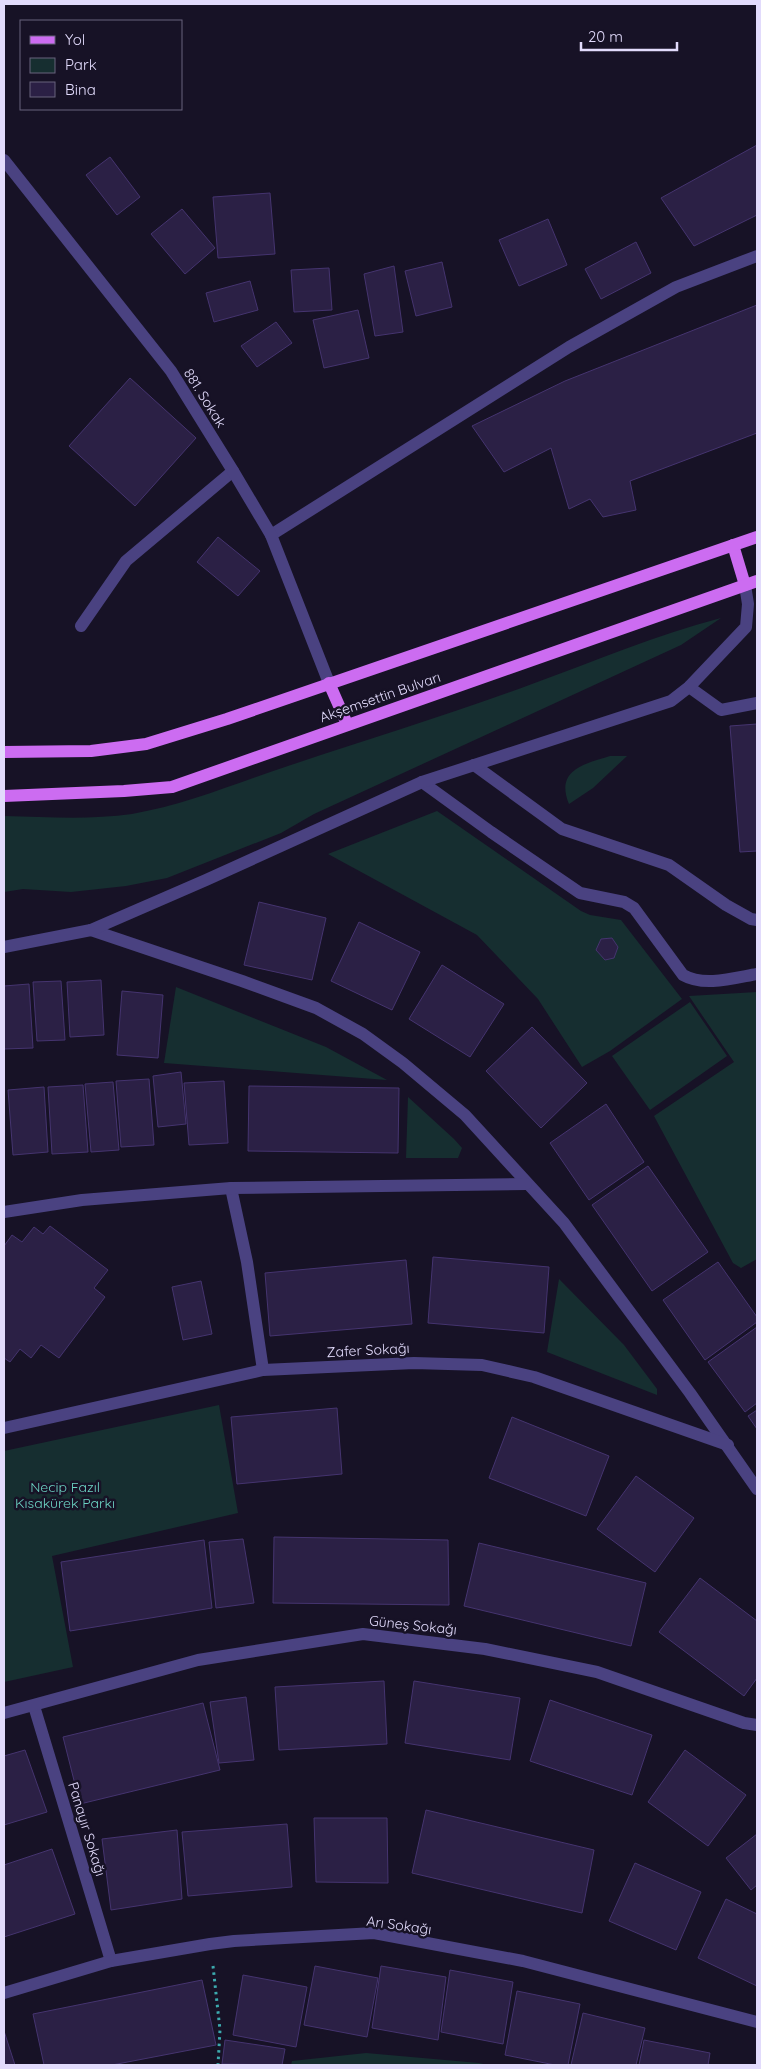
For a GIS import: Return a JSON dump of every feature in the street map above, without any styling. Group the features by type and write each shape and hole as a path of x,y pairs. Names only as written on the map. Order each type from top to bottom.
{"main road":[{"name":"Akşemsettin Bulvarı","path":"4,752 91,751 146,744 227,719 757,537"},
{"path":"733,544 751,583"},
{"name":"Akşemsettin Bulvarı","path":"4,796 172,787 751,583"},
{"path":"329,683 347,724"}],"street":[{"name":"881. Sokak","path":"4,160 171,371 271,535 329,683"},
{"path":"271,535 569,347 676,287 757,256"},
{"path":"81,626 126,561 233,471"},
{"path":"4,947 91,930 422,782 671,701 689,687 746,627 751,583"},
{"path":"689,687 721,710 757,703"},
{"path":"474,766 562,829 669,865 726,905 750,920 757,920"},
{"path":"422,782 580,893 624,902 634,908 683,976 693,981 705,981 757,974"},
{"path":"91,930 316,1008 363,1034 403,1063 465,1116 564,1223 597,1265 757,1489"},
{"path":"4,1212 82,1200 231,1188 526,1184"},
{"path":"231,1188 247,1262 263,1370"},
{"name":"Zafer Sokağı","path":"4,1428 263,1370 414,1363 482,1365 534,1377 728,1446"},
{"name":"Güneş Sokağı","path":"4,1713 198,1660 363,1634 485,1648 597,1672 744,1723 757,1725"},
{"name":"Panayır Sokağı","path":"34,1706 111,1961"},
{"name":"Arı Sokağı","path":"4,1993 111,1961 210,1944 374,1933 523,1961 757,2022"}],"path":[{"path":"210,1944 220,2030 218,2065"}],"green space":[{"path":"721,618 681,645 314,814 281,833 167,878 126,886 71,892 23,889 4,892 4,816 100,817 132,814 172,805 471,706 649,640"},
{"path":"610,756 627,756 593,788 569,804 566,783 574,770"},
{"path":"437,811 581,911 590,915 621,920 682,999 610,1051 582,1067 538,999 477,935 328,854"},
{"path":"176,987 326,1047 387,1080 164,1063"},
{"path":"757,992 757,1259 741,1268 733,1263 654,1116 734,1062 689,996"},
{"path":"690,1002 727,1056 650,1110 612,1056"},
{"path":"408,1097 462,1148 458,1158 406,1158"},
{"path":"559,1279 624,1345 657,1389 657,1395 547,1352"},
{"name":"Necip Fazıl Kısakürek Parkı","path":"219,1405 238,1513 52,1556 73,1667 4,1682 4,1451"},
{"path":"366,2053 488,2065 291,2065 292,2061"}],"building":[{"path":"757,145 757,215 694,246 661,198"},
{"path":"110,157 140,197 117,215 86,175"},
{"path":"270,193 275,254 218,258 213,197"},
{"path":"182,209 215,248 185,274 151,234"},
{"path":"548,219 567,265 519,286 499,240"},
{"path":"636,242 651,273 601,299 585,269"},
{"path":"442,262 452,307 416,316 405,271"},
{"path":"394,266 403,332 375,336 364,274"},
{"path":"329,268 332,310 294,312 291,270"},
{"path":"250,281 258,310 214,322 206,293"},
{"path":"757,305 757,433 630,481 636,510 603,517 590,499 569,509 551,448 504,472 472,426 565,381"},
{"path":"358,310 369,358 324,368 313,320"},
{"path":"276,322 292,343 257,367 241,346"},
{"path":"130,378 196,438 135,506 69,446"},
{"path":"218,537 260,571 238,596 197,562"},
{"path":"757,724 757,851 740,852 730,726"},
{"path":"259,902 326,918 312,980 244,965"},
{"path":"359,922 420,952 392,1010 331,981"},
{"path":"612,938 618,947 614,958 605,960 596,950 601,939"},
{"path":"442,965 504,1004 470,1057 409,1019"},
{"path":"101,980 104,1035 70,1037 67,982"},
{"path":"61,981 65,1040 37,1041 33,982"},
{"path":"29,984 33,1048 4,1049 4,986"},
{"path":"122,991 163,995 158,1058 117,1055"},
{"path":"532,1027 587,1083 541,1128 486,1071"},
{"path":"181,1072 186,1124 158,1127 153,1076"},
{"path":"149,1079 154,1145 121,1147 116,1081"},
{"path":"224,1081 228,1143 189,1145 184,1083"},
{"path":"113,1082 119,1150 91,1152 85,1084"},
{"path":"83,1085 88,1152 52,1154 48,1087"},
{"path":"249,1086 399,1088 398,1153 248,1151"},
{"path":"44,1087 48,1152 13,1155 8,1090"},
{"path":"606,1104 644,1162 589,1200 550,1143"},
{"path":"648,1166 708,1252 652,1291 592,1205"},
{"path":"50,1226 108,1270 94,1288 105,1297 59,1358 41,1345 31,1358 20,1349 10,1362 4,1358 4,1246 12,1235 22,1242 34,1227 43,1234"},
{"path":"433,1257 549,1267 544,1333 428,1323"},
{"path":"406,1260 412,1324 270,1336 265,1273"},
{"path":"718,1262 757,1317 757,1322 705,1360 663,1300"},
{"path":"201,1281 212,1334 183,1340 172,1287"},
{"path":"757,1327 757,1403 745,1412 708,1362"},
{"path":"337,1408 342,1474 237,1484 231,1417"},
{"path":"757,1410 757,1429 748,1416"},
{"path":"512,1417 609,1456 586,1516 489,1478"},
{"path":"636,1476 694,1518 655,1572 597,1529"},
{"path":"274,1537 448,1540 449,1605 273,1603"},
{"path":"243,1539 254,1603 216,1608 209,1542"},
{"path":"204,1540 212,1608 70,1631 61,1562"},
{"path":"479,1543 646,1583 631,1646 464,1606"},
{"path":"700,1578 757,1621 757,1678 744,1696 659,1632"},
{"path":"384,1681 387,1744 279,1750 275,1687"},
{"path":"414,1681 520,1698 510,1760 405,1743"},
{"path":"246,1697 254,1760 219,1763 210,1702"},
{"path":"550,1700 652,1735 632,1795 530,1761"},
{"path":"203,1703 220,1770 80,1804 63,1737"},
{"path":"25,1750 47,1812 4,1825 4,1756"},
{"path":"685,1750 746,1795 708,1846 648,1802"},
{"path":"426,1810 594,1850 582,1913 412,1873"},
{"path":"314,1818 387,1818 388,1883 316,1882"},
{"path":"287,1824 292,1887 188,1896 182,1832"},
{"path":"177,1830 182,1899 111,1910 102,1839"},
{"path":"757,1834 757,1885 751,1890 726,1858"},
{"path":"52,1849 75,1914 4,1937 4,1865"},
{"path":"635,1863 701,1892 676,1950 609,1921"},
{"path":"726,1899 757,1914 757,1986 698,1958"},
{"path":"315,1966 378,1978 367,2037 304,2025"},
{"path":"381,1966 446,1977 438,2040 372,2028"},
{"path":"450,1970 513,1982 503,2044 441,2032"},
{"path":"243,1975 307,1987 296,2047 233,2035"},
{"path":"202,1980 216,2045 112,2065 44,2065 33,2014"},
{"path":"517,1991 580,2004 568,2065 555,2065 505,2055"},
{"path":"583,2013 645,2028 636,2065 571,2065"},
{"path":"4,2031 15,2065 4,2065"},
{"path":"225,2040 285,2049 282,2065 222,2064"},
{"path":"644,2040 710,2053 708,2065 639,2065"}]}
